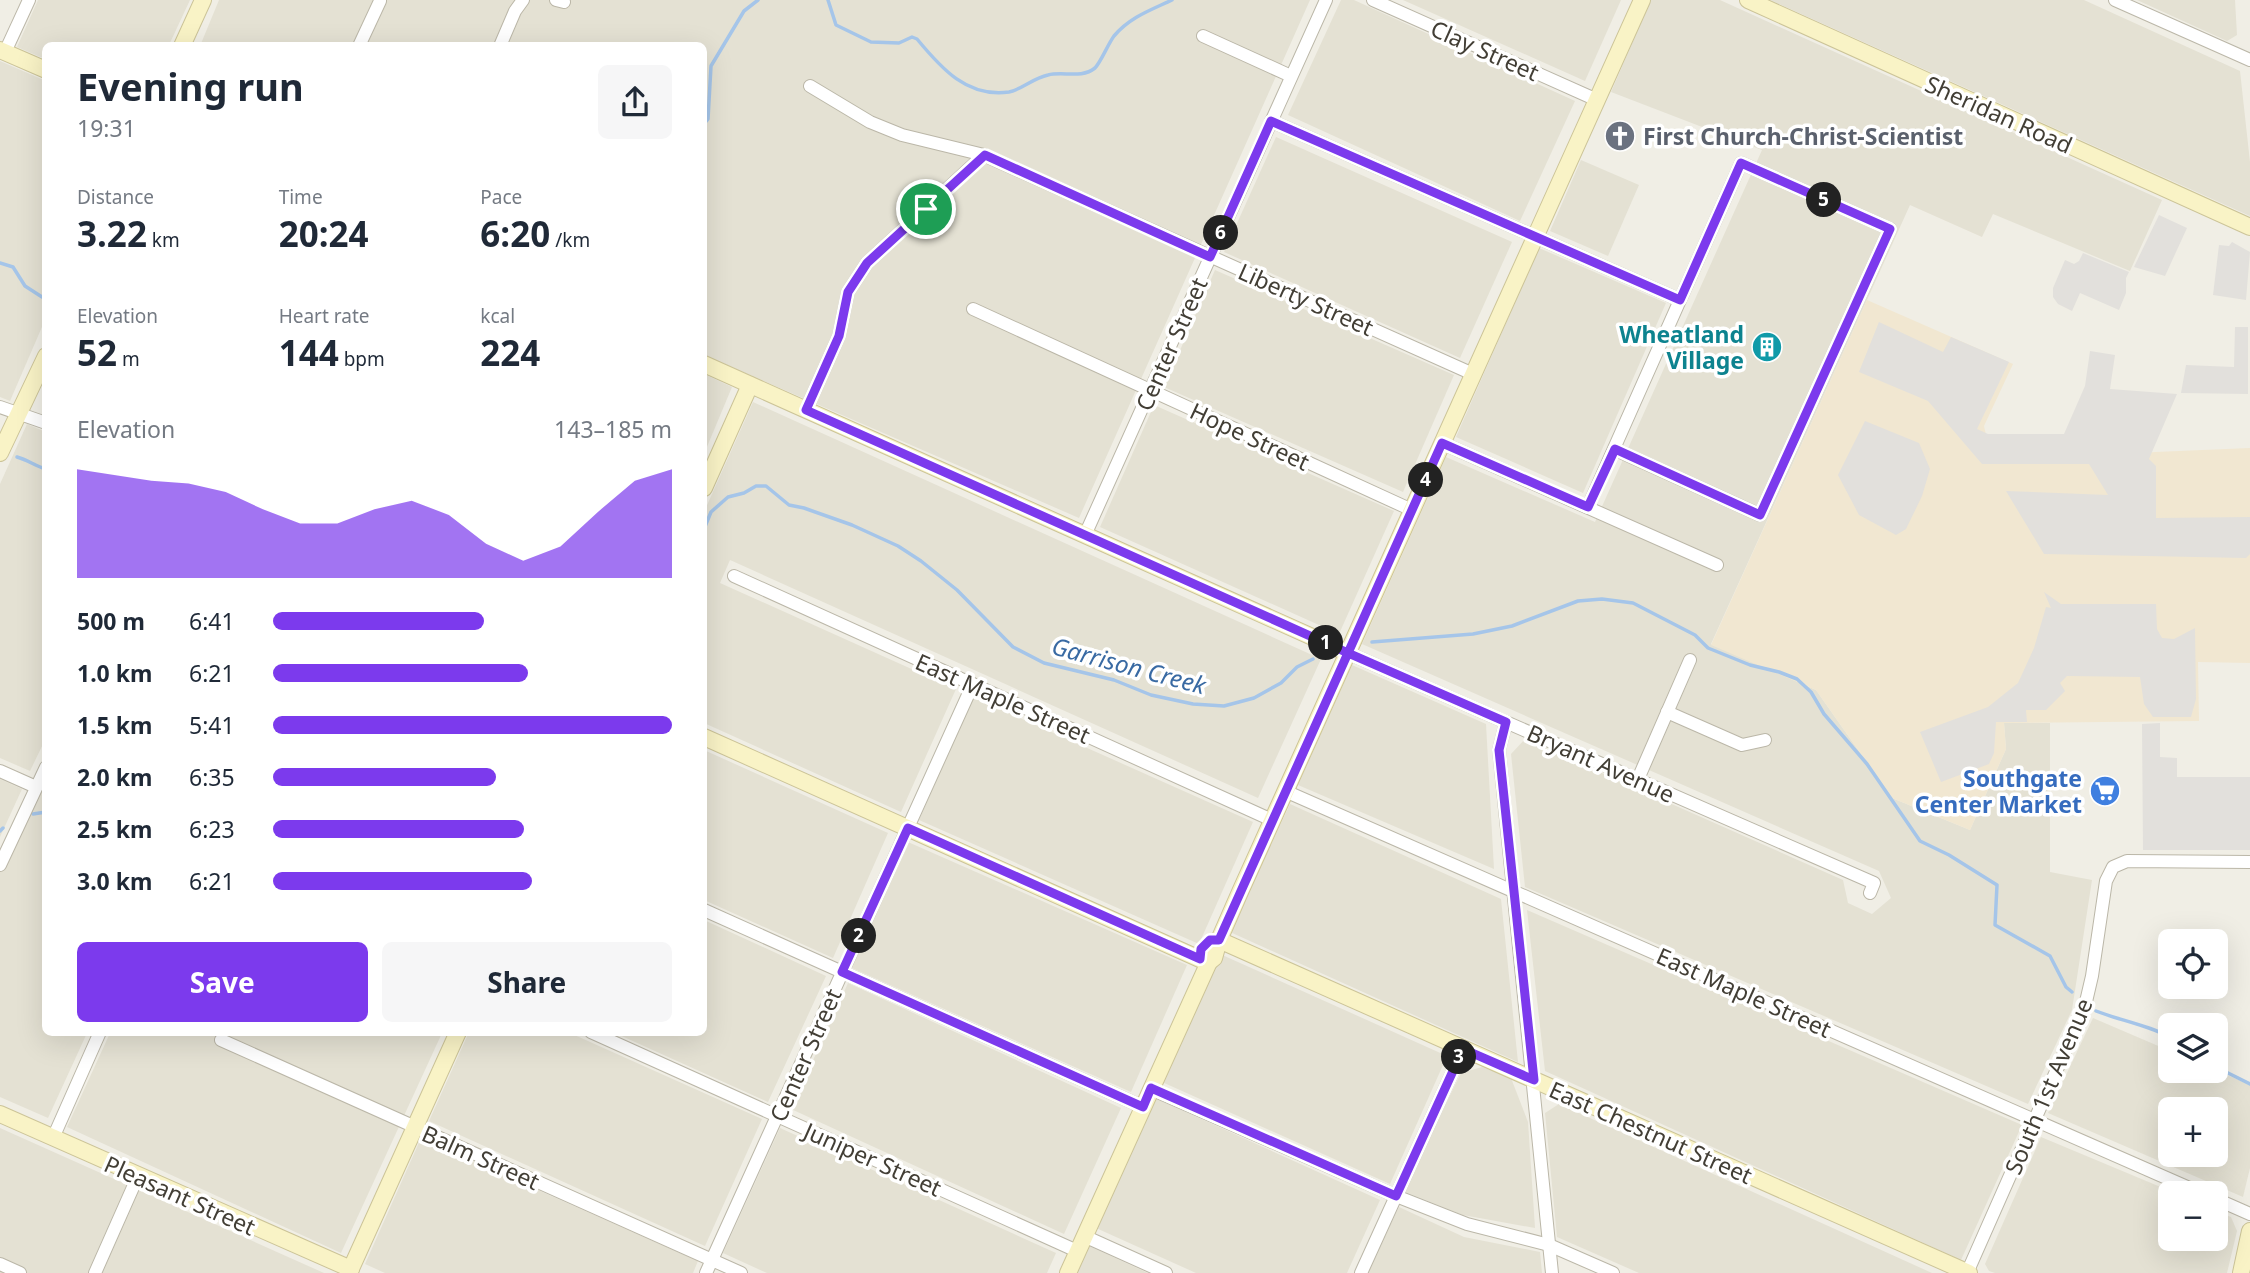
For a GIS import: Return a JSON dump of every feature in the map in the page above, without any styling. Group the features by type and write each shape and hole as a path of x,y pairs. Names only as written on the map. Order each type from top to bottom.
{"main road":[{"path":"184,42 203,0"},
{"path":"1068,1273 1200,981 1204,960 1201,949 1210,940 1219,940 1642,0"},
{"name":"Sheridan Road","path":"1748,0 2250,227"},
{"path":"3,51 42,68"},
{"path":"0,453 42,365"},
{"name":"Bryant Avenue","path":"707,365 1348,653"},
{"path":"707,481 750,385"},
{"path":"707,738 1204,960"},
{"name":"East Chestnut Street","path":"1219,940 1968,1273"},
{"path":"354,1272 456,1036"},
{"name":"Pleasant Street","path":"0,1114 354,1272"},
{"path":"2241,1273 2250,1231"}],"street":[{"path":"3,51 29,0"},
{"path":"502,42 515,11 523,0"},
{"name":"Center Street","path":"1085,535 1326,0"},
{"name":"Clay Street","path":"1373,0 1597,100"},
{"path":"2115,0 2250,60"},
{"path":"361,42 380,1"},
{"path":"1203,36 1292,76"},
{"name":"Liberty Street","path":"810,86 870,122 902,135 985,155 1473,374"},
{"path":"1271,121 1680,300"},
{"path":"806,410 839,336 848,292 867,263 985,155"},
{"path":"1588,507 1741,163 1890,229 1760,515 1615,449"},
{"name":"Hope Street","path":"973,309 1412,510"},
{"path":"0,407 42,422"},
{"path":"1442,443 1717,565"},
{"name":"East Maple Street","path":"734,576 1272,820"},
{"name":"Bryant Avenue","path":"1348,653 1874,883 1870,894"},
{"path":"1638,779 1690,660"},
{"name":"Center Street","path":"706,1273 973,684"},
{"path":"1667,712 1742,745 1765,740"},
{"path":"1506,722 1499,750 1552,1273"},
{"path":"0,771 36,787"},
{"path":"0,865 42,775"},
{"name":"East Maple Street","path":"1285,792 2173,1181"},
{"name":"South 1st Avenue","path":"1968,1273 2085,1006 2106,881 2113,867 2126,860 2250,862"},
{"path":"707,911 1143,1107"},
{"path":"53,1138 98,1036"},
{"name":"Juniper Street","path":"600,1036 1077,1251"},
{"name":"Balm Street","path":"221,1040 741,1273"},
{"path":"1361,1273 1463,1049"},
{"path":"1151,1088 1396,1196 1467,1224 1549,1245 1613,1273"},
{"path":"95,1273 138,1176"},
{"path":"2228,1204 2250,1214"},
{"path":"1084,1236 1166,1273"},
{"path":"0,1264 20,1273"}],"shaded area":[{"path":"38,0 190,0 170,42 42,42 42,58 17,47"},
{"path":"219,0 1310,0 1079,518 707,356 707,42 202,42"},
{"path":"1341,0 1354,0 1575,101 1520,221 1288,115"},
{"path":"1403,0 1621,0 1585,81"},
{"path":"1651,0 1720,0 2162,200 2130,271 1993,214 1982,237 1910,205 1711,644 1816,690 1892,798 1970,830 2006,749 2004,723 2050,723 2050,872 2092,880 2072,1010 2028,1104 1525,887 1511,754 1525,739 1843,880 1848,903 1872,914 1891,898 1879,871 1362,644 1446,457 1595,522 1762,150 1611,92"},
{"path":"1770,0 2084,0 2240,71 2250,162 2250,216"},
{"path":"2137,0 2235,0 2237,35 2227,41"},
{"path":"0,61 42,79 42,327 10,401 0,397"},
{"path":"1276,137 1512,242 1460,358 1224,252"},
{"path":"1581,160 1639,185 1608,256 1550,231"},
{"path":"2159,215 2187,228 2165,276 2134,267"},
{"path":"2232,242 2250,252 2246,300 2213,295 2219,245 2229,246"},
{"path":"1539,248 1666,303 1583,493 1456,437"},
{"path":"2083,253 2129,272 2126,278 2126,293 2119,310 2080,293 2072,311 2058,304 2053,297 2053,288 2065,260 2074,264"},
{"path":"1215,270 1454,375 1403,492 1164,387"},
{"path":"1867,300 2013,364 1984,426 1991,457 2081,459 2155,452 2250,448 2250,663 2198,662 2199,721 2004,723 2006,749 1970,830 1892,798 1816,690 1711,645"},
{"path":"1879,322 1943,352 1951,337 2009,362 1977,429 1988,434 2064,434 2085,386 2090,351 2115,355 2110,389 2177,394 2149,459 2156,466 2156,518 2250,517 2250,554 2246,558 2044,554 2006,491 2108,495 2089,464 1982,464 1928,401 1859,372"},
{"path":"2235,327 2248,327 2248,394 2181,393 2186,365 2234,367"},
{"path":"707,375 732,387 707,447"},
{"path":"753,402 1321,659 1258,798 730,560 720,583 956,689 901,812 707,724 707,505"},
{"path":"1154,405 1394,511 1339,634 1100,527"},
{"path":"1865,421 1919,443 1930,469 1922,496 1906,529 1896,535 1859,515 1838,475"},
{"path":"27,424 42,430 42,746 30,771 0,758 0,484"},
{"path":"2044,592 2061,604 2156,604 2157,629 2162,638 2174,639 2195,628 2196,699 2191,717 2153,717 2144,704 2140,677 2067,676 2060,683 2065,691 2046,710 2026,710 2027,722 1996,722 1994,753 1989,764 1941,782 1920,732 1988,707 2018,683 2034,648 2046,607 2051,608"},
{"path":"1352,665 1486,724 1494,869 1298,785"},
{"path":"973,697 1253,822 1199,944 919,820"},
{"path":"2160,723 2160,757 2177,758 2177,777 2250,777 2250,850 2143,850 2142,724"},
{"path":"707,751 888,833 833,958 707,901"},
{"path":"0,779 22,789 0,837"},
{"path":"42,780 42,1036 86,1036 48,1118 0,1097 0,871"},
{"path":"1290,804 1501,899 1518,1062 1230,932"},
{"path":"908,842 1187,965 1131,1092 852,968"},
{"path":"1527,910 2022,1125 1961,1260 1545,1071"},
{"path":"707,921 826,976 768,1102 622,1036 707,1036"},
{"path":"1220,954 1447,1056 1390,1184 1162,1082"},
{"path":"848,983 1121,1108 1064,1234 791,1109"},
{"path":"2093,1018 2158,1046 2158,1083 2228,1083 2228,1075 2250,1085 2250,1168 2243,1197 2228,1191 2228,1181 2206,1181 2173,1167 2228,1167 2228,1097 2158,1097 2158,1160 2048,1113"},
{"path":"109,1036 441,1036 341,1253 67,1127"},
{"path":"467,1036 577,1036 762,1119 705,1246 429,1121"},
{"path":"1482,1067 1511,1078 1528,1122 1535,1228 1463,1215 1403,1191 1461,1073"},
{"path":"1155,1098 1380,1200 1347,1273 1196,1273 1096,1228"},
{"path":"1559,1104 1932,1273 1639,1273 1557,1237 1545,1113"},
{"path":"0,1128 324,1273 0,1273"},
{"path":"780,1128 1056,1253 1047,1273 767,1273 723,1253"},
{"path":"2041,1137 2158,1186 2158,1251 2228,1251 2228,1216 2237,1231 2227,1273 1995,1273 1989,1271 1985,1264"},
{"path":"421,1138 698,1261 693,1273 385,1273 365,1264"},
{"path":"1399,1207 1464,1237 1540,1252 1542,1273 1367,1273"},
{"path":"1089,1246 1148,1273 1076,1273"}],"waterway":[{"path":"707,120 711,66 744,11 758,0"},
{"path":"828,0 836,25 871,42 899,43 912,37 917,39 956,79 968,86 994,93 1014,91 1048,75 1090,71 1095,68 1120,29 1172,0"},
{"path":"0,263 13,267 25,286 42,297"},
{"path":"17,457 42,467"},
{"name":"Garrison Creek","path":"707,522 711,512 728,497 744,493 756,486 766,486 789,505 852,525 898,546 957,590 1013,647 1044,663 1114,680 1151,695 1193,704 1224,706 1254,698 1281,683 1297,667 1313,659"},
{"name":"Garrison Creek","path":"1372,642 1473,634 1512,626 1578,601 1602,599 1633,603 1695,635 1708,648 1750,665 1797,679 1811,692 1824,714 1867,764 1920,841 1949,855 1997,885 1995,925 2050,956 2066,987 2072,992"},
{"name":"Garrison Creek","path":"33,814 42,813"},
{"name":"Garrison Creek","path":"0,831 3,828"},
{"name":"Garrison Creek","path":"2096,1011 2158,1031"},
{"name":"Garrison Creek","path":"2228,1073 2250,1084"}],"place":[{"name":"First Church-Christ-Scientist","path":"1620,136"},
{"name":"Wheatland Village","path":"1767,347"},
{"name":"Southgate Center Market","path":"2105,791"}],"route":[{"path":"926,209 867,263 848,292 839,336 806,410 1348,653 1219,940 1210,940 1201,949 1200,959 908,828 842,972 1143,1107 1151,1088 1396,1196 1463,1049 1534,1080 1499,750 1506,722 1348,653 1442,443 1588,507 1615,449 1760,515 1890,229 1741,163 1680,300 1271,121 1210,257 985,155 926,209"}]}
